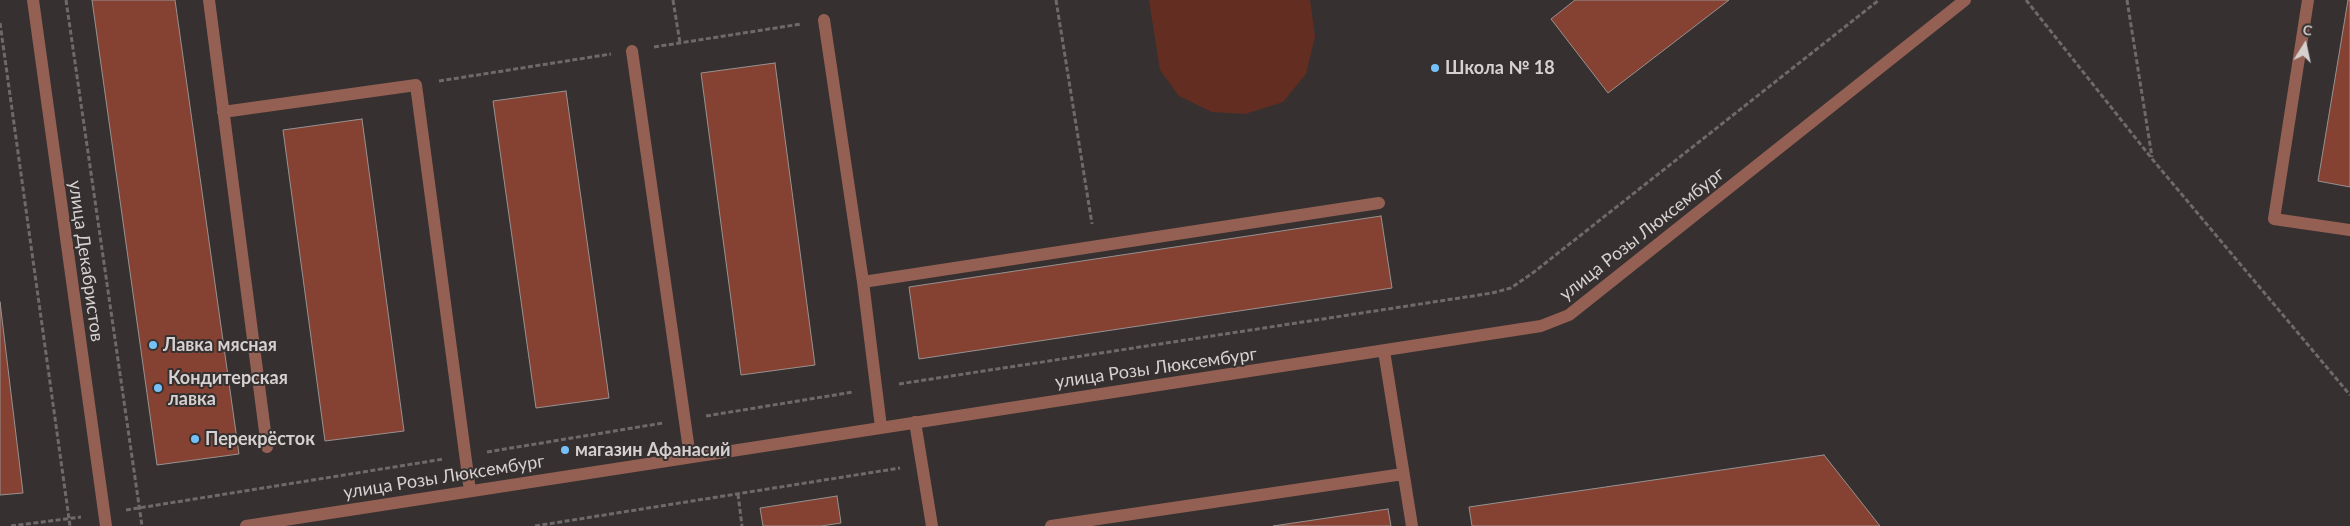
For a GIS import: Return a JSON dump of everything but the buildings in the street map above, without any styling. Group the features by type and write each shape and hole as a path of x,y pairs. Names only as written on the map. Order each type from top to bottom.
{"street":[{"name":"улица Декабристов","path":"33,0 106,526"},
{"path":"209,0 267,447"},
{"name":"улица Розы Люксембург","path":"246,526 1384,351 1525,329 1556,322 1569,315 1965,0"},
{"path":"2308,0 2274,219 2350,230"},
{"path":"824,20 863,282 881,427"},
{"path":"632,51 690,457"},
{"path":"223,112 416,85 470,491"},
{"path":"863,282 1379,202"},
{"path":"1384,351 1412,526"},
{"path":"915,422 932,526"},
{"path":"1051,526 1403,474"}],"path":[{"path":"66,0 142,526"},
{"path":"673,0 680,43"},
{"path":"1056,0 1096,246"},
{"path":"124,511 876,388 1507,290 1542,266 1878,0"},
{"path":"2026,0 2152,160 2350,395"},
{"path":"2127,0 2152,160"},
{"path":"0,23 70,526"},
{"path":"535,526 922,465"},
{"path":"738,494 742,526"},
{"path":"11,526 88,516"}],"shaded area":[{"path":"1149,0 1310,0 1315,36 1306,74 1283,102 1245,114 1212,112 1179,96 1160,70"}],"place":[{"name":"Школа № 18","path":"1435,68"},
{"name":"Лавка мясная","path":"153,345"},
{"name":"Кондитерская лавка","path":"158,388"},
{"name":"Перекрёсток","path":"195,439"},
{"name":"магазин Афанасий","path":"565,450"}]}
